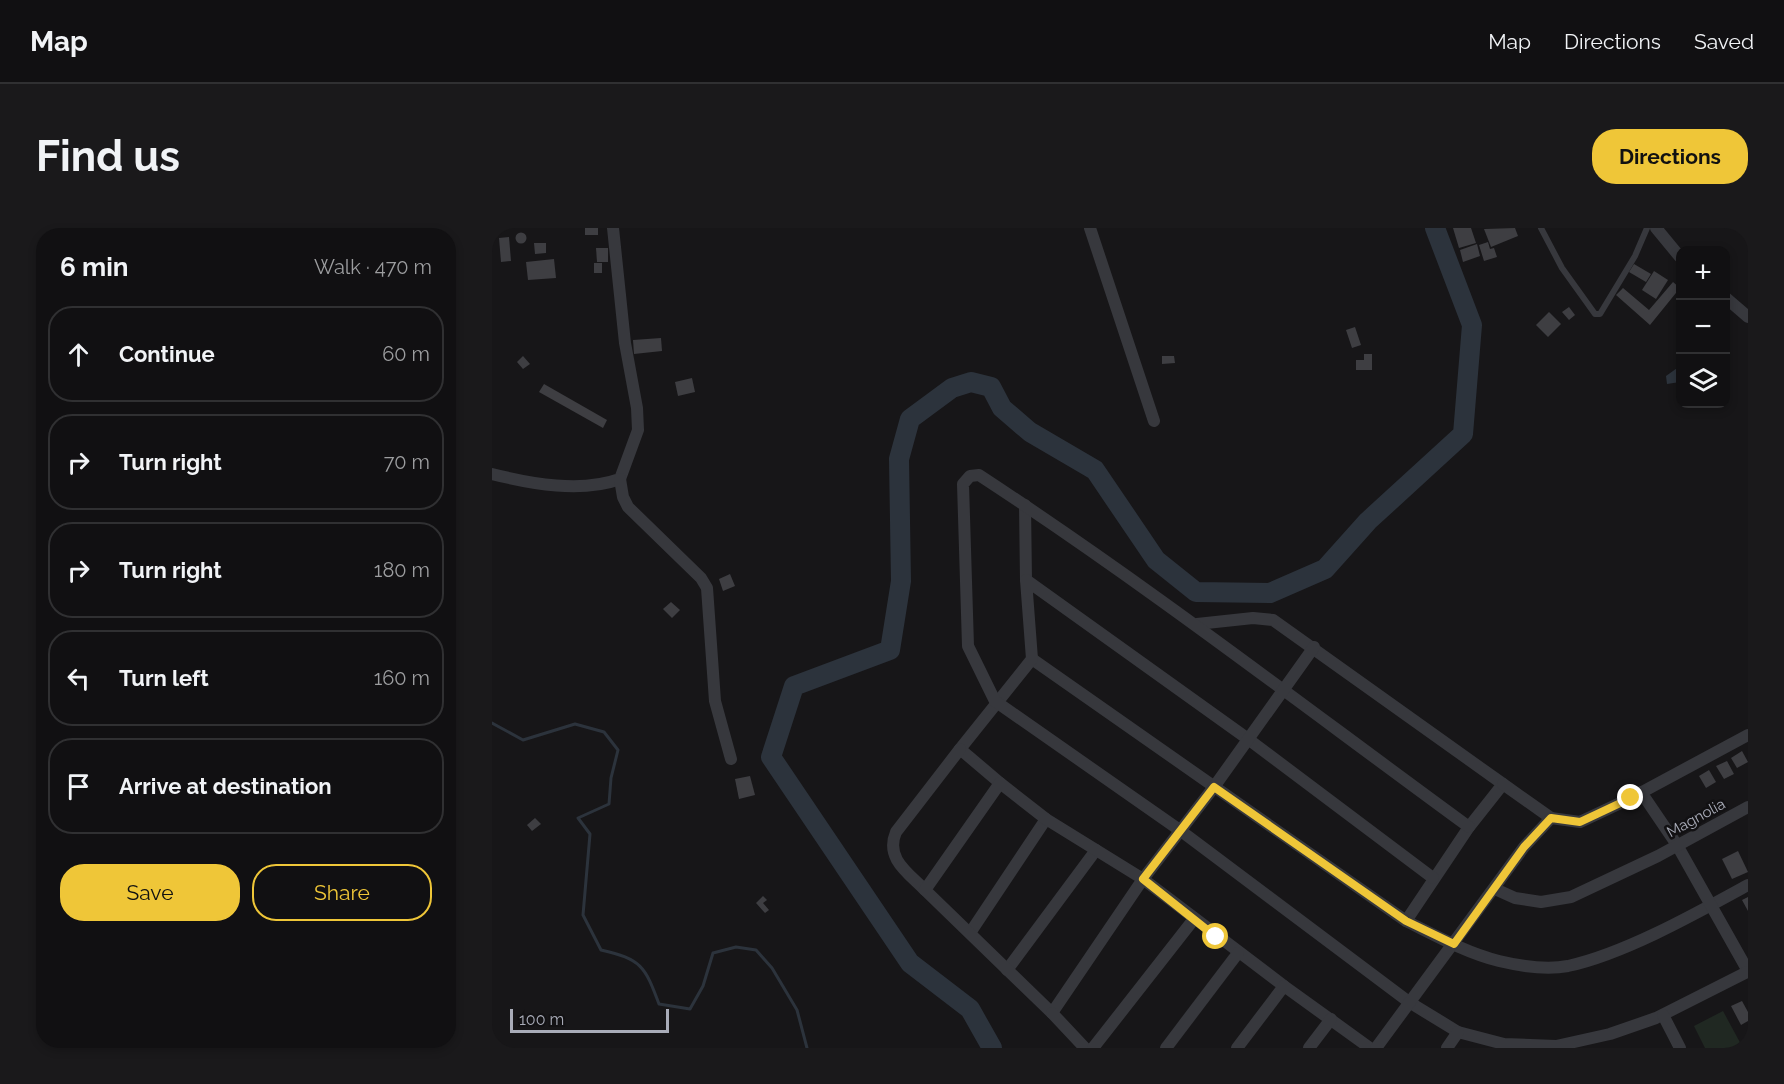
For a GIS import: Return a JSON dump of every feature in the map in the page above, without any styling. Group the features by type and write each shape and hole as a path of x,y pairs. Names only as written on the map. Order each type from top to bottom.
{"street":[{"path":"613,228 638,430 620,479 623,497 628,507 701,578 707,588 715,701 731,759"},
{"path":"1089,228 1154,421"},
{"path":"1656,228 1676,252"},
{"path":"1727,300 1748,317"},
{"path":"492,474 514,479 586,487 620,479"},
{"path":"1469,827 1197,624 1025,505 979,475 970,476 963,484 968,646 995,701 1181,831 1409,1002 1458,1032 1504,1044 1556,1046 1610,1034 1663,1015 1748,971 1677,845 1641,792"},
{"path":"1025,505 1026,580 1032,659 995,701 896,832 892,842 892,852 899,864 1085,1048"},
{"path":"1026,580 1248,739 1433,878"},
{"path":"1197,624 1253,618 1273,620 1551,818 1580,822 1748,735"},
{"path":"1052,1013 1143,879 1214,787 1314,647"},
{"path":"1032,659 1406,921 1454,944 1499,961 1532,967 1567,966 1609,952 1695,914 1748,885"},
{"path":"960,749 1046,819 1143,879 1238,953 1370,1048"},
{"path":"925,890 1000,783"},
{"path":"1406,921 1469,827 1503,784"},
{"name":"Magnolia","path":"1495,889 1515,898 1541,902 1571,897 1658,856 1748,807"},
{"path":"1376,1048 1524,847 1551,818"},
{"path":"970,933 1046,819"},
{"path":"1007,970 1096,850"},
{"path":"1093,1048 1194,919"},
{"path":"1166,1048 1238,953"},
{"path":"1237,1048 1284,986"},
{"path":"1663,1015 1680,1048"},
{"path":"1309,1048 1331,1019"},
{"path":"1448,1048 1458,1032"}],"lane":[{"path":"1542,228 1562,268 1595,314 1600,314 1635,255 1647,228"}],"shaded area":[{"path":"1676,369 1676,383 1667,384 1666,376"},
{"path":"1723,1011 1743,1048 1705,1048 1694,1026"}],"building":[{"path":"585,228 598,228 598,235 585,235"},
{"path":"1453,228 1471,228 1476,243 1459,248"},
{"path":"1515,228 1518,236 1491,247 1484,229"},
{"path":"521,233 525,234 525,242 521,243 517,242 516,238 517,234"},
{"path":"509,237 511,261 501,262 499,238"},
{"path":"1488,242 1490,249 1494,248 1497,257 1484,261 1479,245"},
{"path":"534,243 546,243 546,253 535,254"},
{"path":"1477,244 1480,256 1463,262 1460,250"},
{"path":"596,248 608,248 608,262 597,262"},
{"path":"554,259 556,278 528,280 526,262"},
{"path":"594,263 602,263 602,273 594,273"},
{"path":"1634,264 1651,274 1646,282 1629,272"},
{"path":"1654,271 1668,280 1656,299 1642,290"},
{"path":"1673,282 1676,285 1676,293 1650,325 1616,295 1623,288 1649,310"},
{"path":"1569,307 1575,315 1569,320 1562,312"},
{"path":"1549,312 1561,324 1548,337 1536,325"},
{"path":"1355,327 1361,345 1352,348 1346,330"},
{"path":"661,338 662,351 634,354 633,340"},
{"path":"1364,354 1372,354 1372,370 1356,370 1356,360 1364,360"},
{"path":"523,356 530,364 523,369 517,362"},
{"path":"1162,356 1174,356 1175,363 1162,364"},
{"path":"692,378 695,392 678,396 675,382"},
{"path":"544,384 607,420 603,428 539,392"},
{"path":"730,574 735,586 723,591 719,579"},
{"path":"671,602 680,610 672,618 663,609"},
{"path":"1742,751 1748,762 1737,768 1731,758"},
{"path":"1727,761 1734,774 1724,779 1716,766"},
{"path":"1709,770 1716,782 1706,788 1699,776"},
{"path":"750,776 755,795 739,799 735,779"},
{"path":"535,818 541,824 532,831 527,825"},
{"path":"1738,851 1748,872 1732,879 1722,859"},
{"path":"763,896 767,900 763,903 769,910 765,913 756,903"},
{"path":"1748,897 1748,911 1742,900"},
{"path":"1742,1001 1748,1012 1748,1021 1741,1025 1731,1006"}],"waterway":[{"path":"992,1048 970,1009 910,963 771,757 794,686 890,650 901,581 899,459 910,419 952,388 971,382 991,387 1002,408 1030,432 1095,470 1156,560 1196,592 1270,593 1325,569 1368,521 1463,434 1472,325 1435,228"},
{"path":"492,723 523,740 575,724 604,732 618,750 611,778 609,804 578,818 590,834 583,915 601,950 625,957 640,966 650,981 659,1004 690,1009 703,986 713,953 736,947 756,950 772,968 797,1010 807,1048"}],"route":[{"path":"1216,937 1143,879 1214,787 1406,921 1454,944 1524,847 1551,818 1580,822 1631,798"}]}
